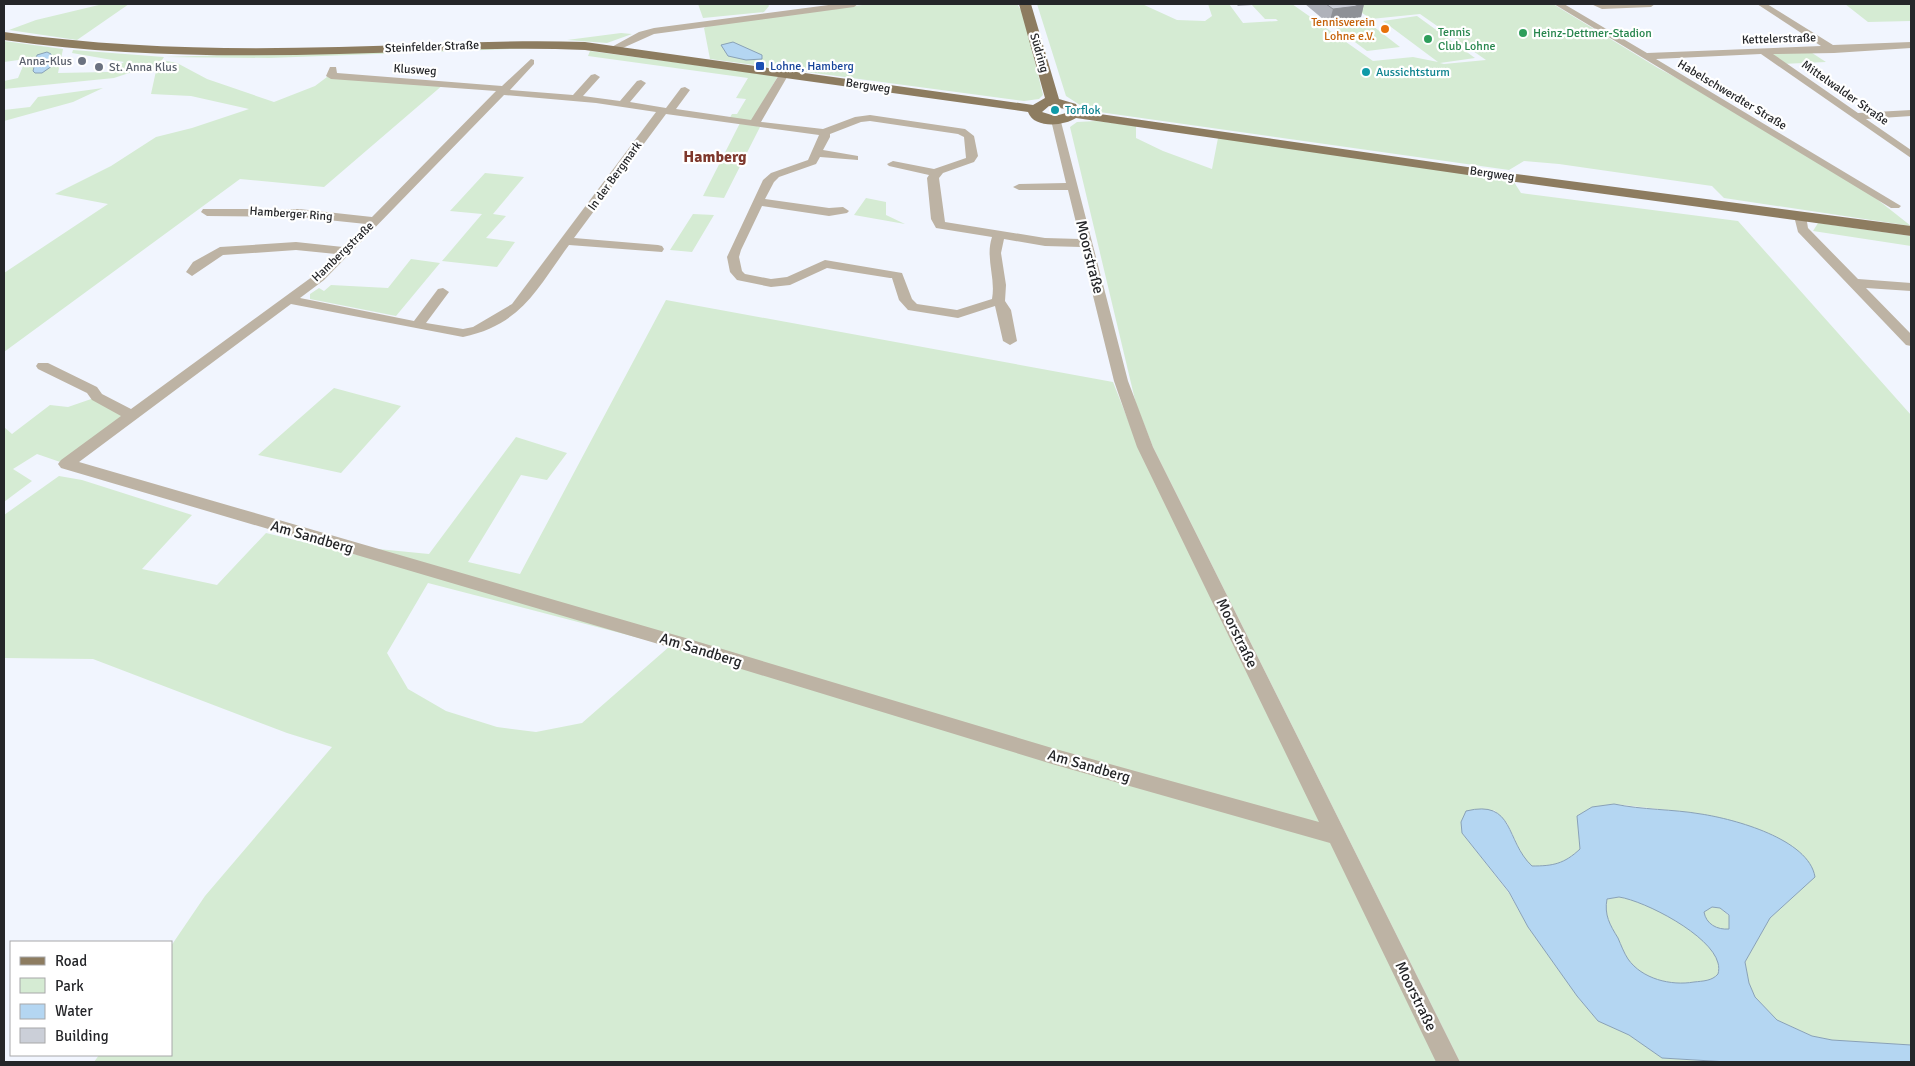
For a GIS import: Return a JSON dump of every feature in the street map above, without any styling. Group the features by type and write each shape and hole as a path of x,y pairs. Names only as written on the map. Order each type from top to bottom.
{"main road":[{"name":"Südring","path":"1025,4 1053,102"},
{"name":"Steinfelder Straße","path":"4,36 72,46 171,53 250,53 554,44 613,49"},
{"name":"Bergweg","path":"613,49 1035,109 1042,103 1053,102 1068,105 1074,110 1073,114"},
{"name":"Bergweg","path":"1035,109 1038,116 1056,120 1066,119 1073,114 1525,179 1911,230"}],"street":[{"path":"771,4 775,14"},
{"path":"613,49 642,34 654,31 854,4"},
{"name":"Habelschwerdter Straße","path":"1558,4 1895,206"},
{"path":"1595,4 1602,6 1651,4"},
{"path":"1760,4 1834,50"},
{"name":"Kettelerstraße","path":"1648,56 1911,46"},
{"name":"Mittelwalder Straße","path":"1764,52 1911,155"},
{"name":"Hambergstraße","path":"66,464 320,277 531,62"},
{"name":"Klusweg","path":"333,69 332,76 503,91"},
{"path":"754,124 784,74"},
{"path":"576,98 595,77"},
{"path":"623,104 641,83"},
{"name":"In der Bergmark","path":"289,300 417,326 470,332 510,313 666,111 686,90"},
{"path":"503,91 623,104 754,124 824,132 864,118 966,133 970,142 970,160 934,173 923,168 893,164"},
{"path":"1856,116 1911,114"},
{"name":"Moorstraße","path":"1056,120 1121,381 1145,448 1448,1062"},
{"path":"824,132 825,138 818,153 808,165 771,177 733,257 736,272 741,277 782,283 819,266 832,264 898,276 906,300 913,307 958,314 998,301"},
{"path":"818,153 854,158"},
{"path":"934,173 937,219 940,225 1046,242 1087,243"},
{"path":"1019,187 1072,186"},
{"path":"759,202 829,212 843,211"},
{"name":"Hamberger Ring","path":"207,212 300,213 374,221"},
{"path":"1800,216 1802,229 1911,342"},
{"path":"999,235 993,248 999,292 998,301 1004,310 1010,341"},
{"path":"566,241 658,249"},
{"path":"192,272 198,265 220,251 296,246 346,250"},
{"path":"1855,284 1911,287"},
{"path":"417,326 443,292"},
{"path":"43,366 92,390 97,397 132,416"},
{"name":"Am Sandberg","path":"66,464 689,646 1052,756 1337,836"}],"green space":[{"path":"103,4 129,4 77,40 9,30 36,20"},
{"path":"698,4 768,4 769,6 764,12 703,18"},
{"path":"870,4 1017,4 1023,13 1043,95 1039,99 1024,101 710,59 704,28 709,25"},
{"path":"1037,4 1142,4 1177,20 1205,21 1212,16 1208,4 1229,4 1243,23 1278,21 1276,19 1265,19 1251,4 1292,4 1373,61 1413,57 1438,62 1383,21 1417,16 1475,58 1440,63 1444,64 1486,60 1420,14 1371,19 1349,4 1553,4 1658,68 1710,96 1873,196 1911,226 1724,198 1712,186 1559,164 1524,161 1509,170 1099,112 1083,107 1066,96"},
{"path":"1845,4 1911,4 1911,21 1868,22"},
{"name":"Tennis Club Lohne","path":"1369,23 1400,47 1367,51 1336,28"},
{"path":"621,33 632,34 607,43 567,40"},
{"path":"4,41 63,49 58,73 108,72 124,62 72,53 73,50 164,57 162,60 177,63 207,79 274,102 315,86 327,77 336,74 444,84 324,187 240,179 4,352 4,273 108,204 55,194 111,166 156,137 192,128 249,109 191,96 151,94 156,71 154,70 135,71 114,78 4,89 4,81 18,78 26,59 4,62"},
{"path":"469,47 537,48 269,58 164,57"},
{"path":"590,51 778,76 750,124 760,127 724,198 703,196 741,121 729,119 732,114 737,114 746,99 736,98 748,78 588,56"},
{"path":"1809,51 1826,62 1781,64 1764,52"},
{"path":"103,88 73,102 4,121 4,110 30,107 38,97"},
{"path":"1096,121 1136,126 1136,138 1163,151 1212,169 1218,138 1512,179 1521,193 1738,221 1911,415 1911,1045 1832,1040 1812,1036 1777,1020 1755,997 1749,983 1745,962 1770,918 1807,884 1775,836 1738,823 1702,814 1614,804 1592,807 1577,816 1580,849 1564,861 1553,865 1532,866 1524,859 1507,823 1494,810 1462,833 1509,893 1528,927 1577,996 1598,1021 1629,1035 1662,1058 1728,1062 1460,1062 1153,447 1136,404 1070,127 1077,122"},
{"path":"485,173 524,177 493,214 506,216 486,238 515,242 497,267 442,261 482,214 450,211"},
{"path":"866,198 886,202 886,215 905,224 854,215"},
{"path":"693,214 714,215 692,252 670,250"},
{"path":"1818,223 1911,236 1911,246 1813,231"},
{"path":"411,259 440,263 396,316 310,299 310,294 319,288 324,291 331,285 388,288"},
{"path":"666,300 1113,382 1139,448 1438,1062 94,1062 98,1056 172,1056 172,945 205,896 332,747 287,733 93,659 4,658 4,515 59,476 82,480 192,515 142,569 217,585 266,533 357,555 378,549 429,554 516,437 567,453 547,480 521,475 468,562 520,574","holes":["428,583 670,646 582,723 536,732 497,727 446,711 408,689 387,653"]},
{"path":"334,388 401,406 341,473 258,455"},
{"path":"97,397 132,416 66,464 37,454 13,469 32,481 4,502 4,427 12,434 50,405 68,407"},
{"path":"1619,897 1644,904 1672,918 1698,936 1715,955 1718,964 1718,974 1707,980 1676,983 1657,980 1641,972 1627,957 1608,919 1606,910 1607,899"},
{"path":"1712,907 1720,908 1729,916 1729,929 1716,927 1707,920 1704,912"}],"water":[{"path":"733,42 762,55 762,59 746,60 728,56 721,45"},
{"path":"47,52 51,54 52,66 42,73 35,73 33,71 37,55"},
{"path":"1614,804 1690,812 1715,817 1768,833 1799,852 1810,864 1815,877 1770,918 1745,962 1749,983 1755,997 1777,1020 1812,1036 1832,1040 1911,1045 1911,1062 1728,1062 1662,1058 1629,1035 1598,1021 1577,996 1528,927 1509,892 1462,833 1461,822 1466,811 1482,809 1493,811 1507,825 1523,856 1532,866 1546,865 1563,861 1580,849 1577,816 1592,807","holes":["1619,897 1660,912 1703,941 1713,952 1718,964 1718,974 1707,980 1676,983 1658,980 1641,972 1628,959 1608,920 1606,910 1607,899","1712,907 1720,908 1729,915 1729,929 1716,927 1707,920 1704,912"]}],"building":[{"path":"1326,4 1354,4 1358,6 1333,9"}],"place":[{"name":"Tennisverein Lohne e.V.","path":"1385,29"},
{"name":"Heinz-Dettmer-Stadion","path":"1523,33"},
{"name":"Tennis Club Lohne","path":"1428,39"},
{"name":"Anna-Klus","path":"82,61"},
{"name":"Lohne, Hamberg","path":"760,66"},
{"name":"St. Anna Klus","path":"99,67"},
{"name":"Aussichtsturm","path":"1366,72"},
{"name":"Torflok","path":"1055,110"}],"district":[{"name":"Hamberg","path":"715,157"}]}
